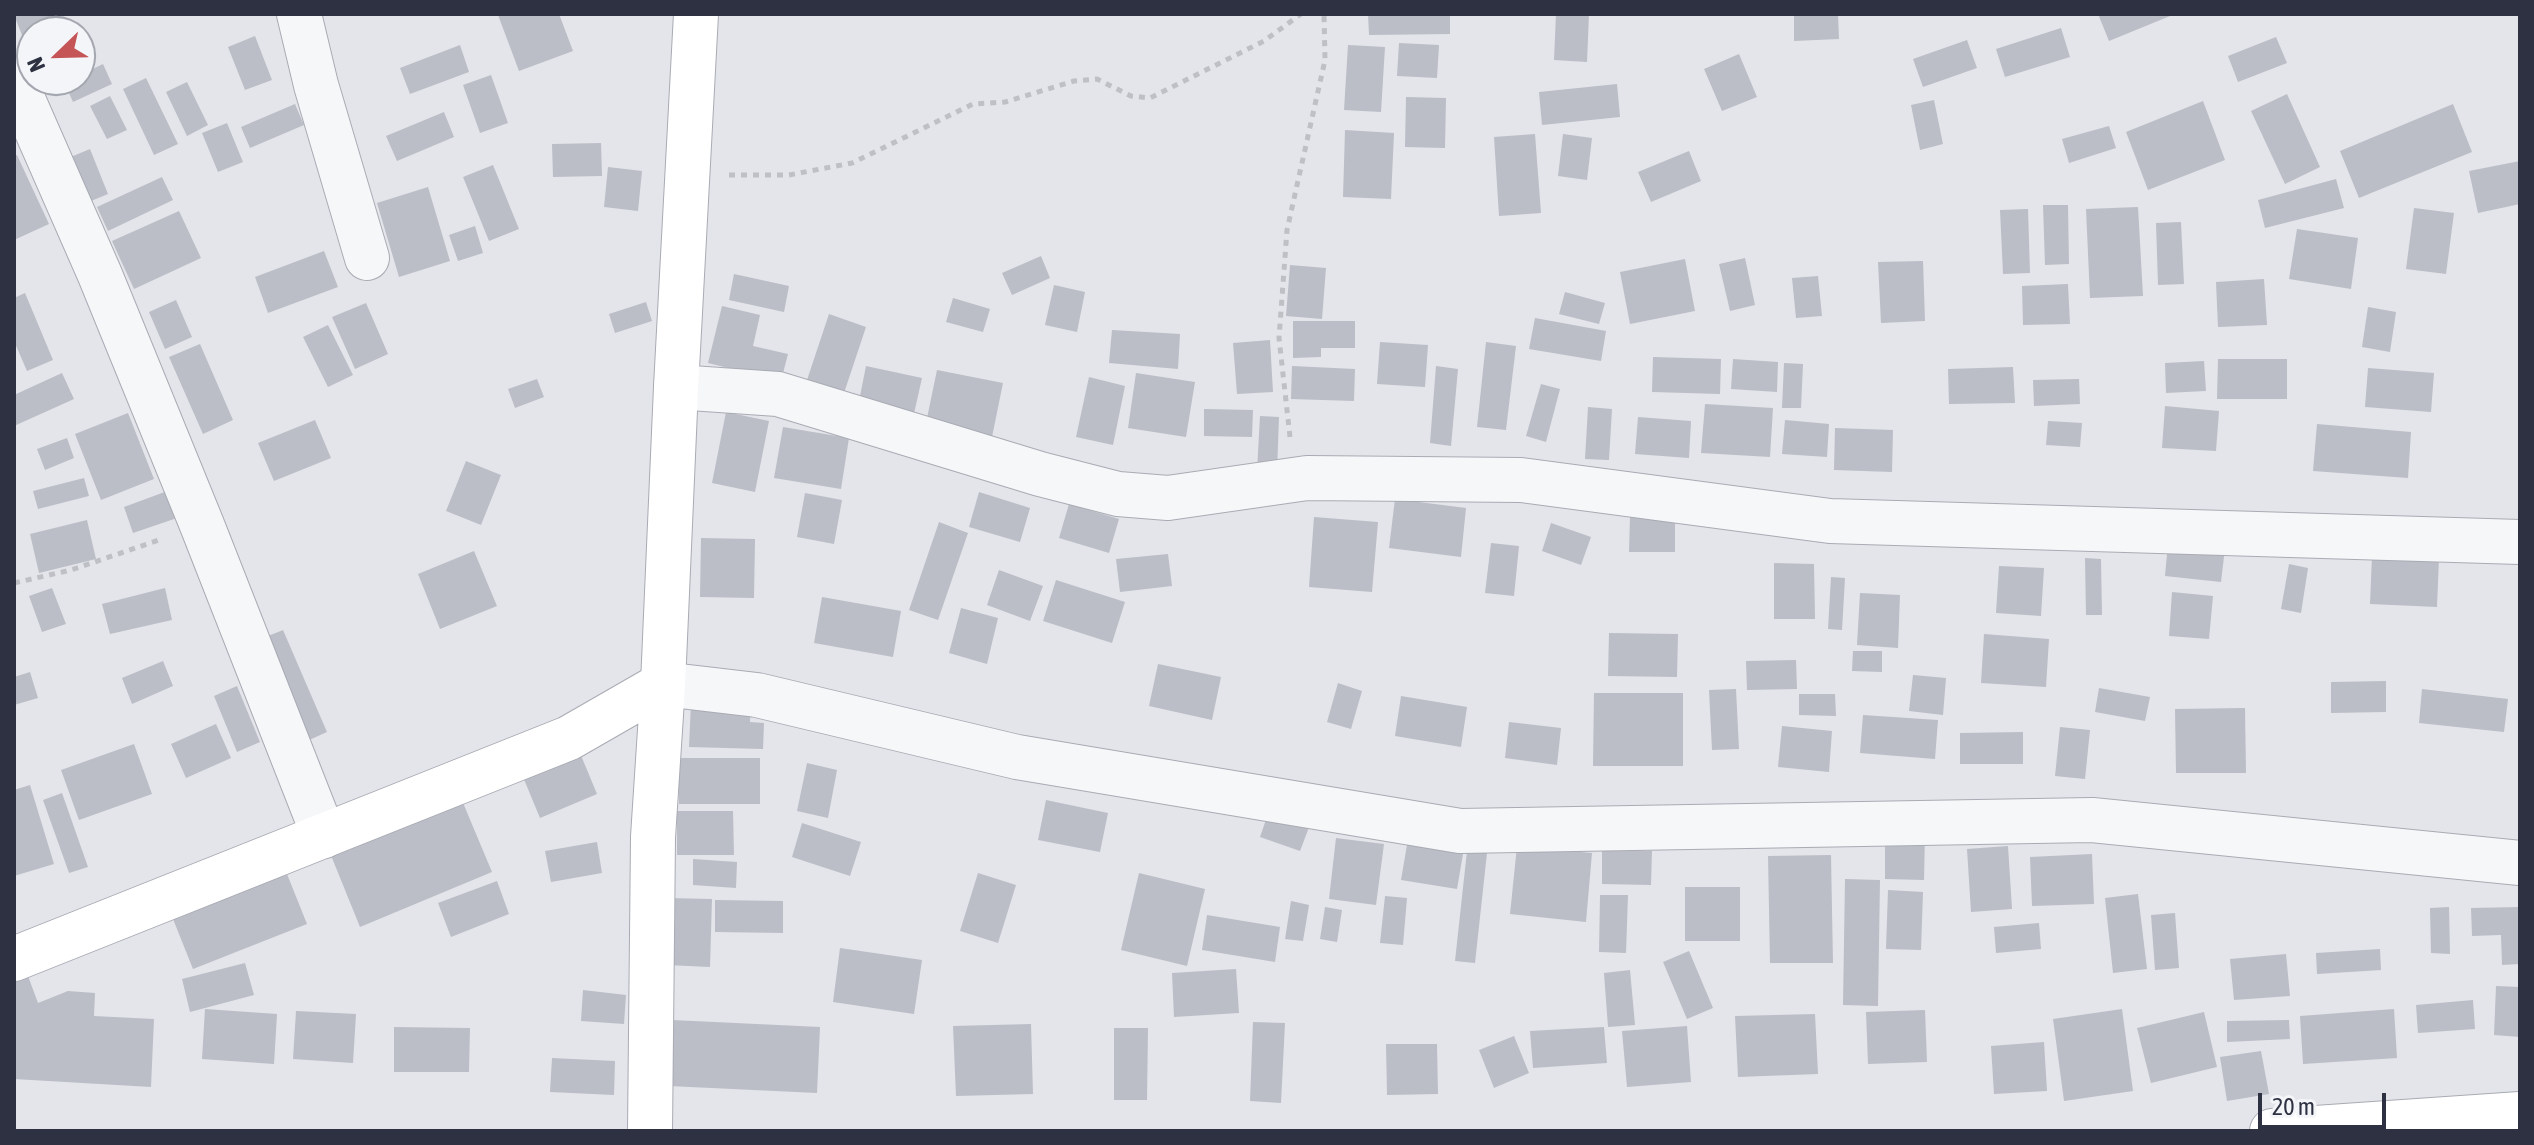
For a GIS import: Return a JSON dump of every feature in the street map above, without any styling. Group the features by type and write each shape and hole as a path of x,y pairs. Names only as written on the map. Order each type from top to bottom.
{"street":[{"path":"299,14 316,85 367,258"},
{"path":"650,1131 653,837 696,14"},
{"path":"14,79 100,275 324,836"},
{"path":"676,387 778,394 1040,474 1118,494 1168,498 1307,478 1521,480 1830,521 2520,542"},
{"path":"14,959 569,738 663,684 757,695 1017,757 1460,831 2092,820 2520,863"},
{"path":"2272,1131 2520,1114"}],"path":[{"path":"688,174 789,175 852,163 973,104 1005,102 1074,81 1097,79 1131,96 1150,98 1264,41 1301,14"},
{"path":"1307,478 1291,451 1279,338 1287,230 1325,60 1324,14"},
{"path":"14,583 71,570 202,525"}],"building":[{"path":"559,14 573,51 519,71 498,15"},
{"path":"1368,14 1450,14 1450,34 1369,35"},
{"path":"1556,14 1589,14 1587,62 1554,60"},
{"path":"1794,14 1838,14 1839,39 1794,41"},
{"path":"2098,14 2175,14 2109,41"},
{"path":"14,15 57,16 16,16 16,20"},
{"path":"2061,28 2070,57 2005,77 1996,49"},
{"path":"255,36 272,80 245,90 228,47"},
{"path":"2276,37 2287,63 2238,82 2228,56"},
{"path":"1967,40 1977,68 1923,87 1913,59"},
{"path":"1399,43 1439,45 1437,78 1397,76"},
{"path":"460,45 469,72 410,94 400,68"},
{"path":"1348,45 1385,47 1381,112 1344,110"},
{"path":"1739,54 1757,97 1722,111 1704,69"},
{"path":"103,64 112,84 96,91 96,67"},
{"path":"491,75 508,123 480,133 463,85"},
{"path":"146,78 178,144 154,155 123,89"},
{"path":"187,82 208,125 187,136 166,92"},
{"path":"1617,84 1620,117 1542,125 1539,92"},
{"path":"2287,94 2320,167 2285,184 2251,111"},
{"path":"70,96 86,96 73,102"},
{"path":"110,96 127,130 107,139 90,106"},
{"path":"1406,97 1446,98 1445,148 1405,147"},
{"path":"1934,100 1943,144 1920,150 1911,105"},
{"path":"2203,101 2225,160 2148,190 2126,132"},
{"path":"295,104 304,125 250,148 241,127"},
{"path":"2453,104 2472,152 2359,198 2340,151"},
{"path":"444,112 454,137 397,161 386,136"},
{"path":"227,123 243,162 218,172 202,133"},
{"path":"2109,126 2116,148 2069,163 2062,139"},
{"path":"1345,130 1394,133 1391,199 1343,197"},
{"path":"1535,134 1541,213 1499,216 1494,137"},
{"path":"1563,134 1592,138 1587,180 1558,176"},
{"path":"601,143 602,176 553,177 552,144"},
{"path":"90,149 108,194 79,206 61,161"},
{"path":"1689,151 1701,181 1651,202 1638,172"},
{"path":"17,155 49,224 14,240 14,156"},
{"path":"2520,161 2520,204 2478,213 2469,171"},
{"path":"493,165 519,229 489,241 463,177"},
{"path":"608,167 642,171 638,211 604,207"},
{"path":"162,177 173,200 108,231 97,207"},
{"path":"2336,179 2344,208 2265,228 2258,200"},
{"path":"428,187 450,261 399,277 377,203"},
{"path":"2043,205 2068,205 2069,264 2045,265"},
{"path":"2138,207 2143,296 2090,298 2086,209"},
{"path":"2414,208 2454,213 2446,274 2406,269"},
{"path":"2028,209 2030,273 2003,274 2000,210"},
{"path":"179,211 201,258 134,289 112,241"},
{"path":"2181,222 2184,284 2158,285 2156,223"},
{"path":"475,226 483,253 458,261 449,235"},
{"path":"2297,229 2358,238 2351,289 2289,279"},
{"path":"324,251 338,287 268,313 255,277"},
{"path":"1041,256 1050,278 1012,295 1002,273"},
{"path":"1745,258 1755,305 1730,311 1719,264"},
{"path":"1685,259 1695,311 1630,324 1620,272"},
{"path":"1923,261 1925,321 1881,323 1878,262"},
{"path":"1290,265 1326,268 1322,319 1286,316"},
{"path":"734,274 789,286 784,312 729,300"},
{"path":"1818,276 1822,316 1796,318 1792,278"},
{"path":"2264,279 2267,325 2218,327 2216,282"},
{"path":"2068,284 2070,324 2023,325 2022,286"},
{"path":"1054,285 1085,292 1077,332 1045,325"},
{"path":"1565,292 1605,303 1599,324 1559,314"},
{"path":"25,293 53,360 27,371 14,341 14,298"},
{"path":"953,298 990,309 983,332 946,322"},
{"path":"176,300 192,337 165,349 149,312"},
{"path":"646,302 652,321 615,333 609,314"},
{"path":"366,303 388,354 355,369 332,317"},
{"path":"722,306 760,315 753,346 788,354 781,381 708,363"},
{"path":"2368,307 2396,312 2390,352 2362,347"},
{"path":"829,314 866,327 844,393 807,380"},
{"path":"1535,318 1606,331 1601,361 1529,349"},
{"path":"1293,321 1355,321 1355,348 1321,348 1321,357 1293,358"},
{"path":"328,325 353,375 328,387 303,337"},
{"path":"1112,330 1180,334 1178,369 1109,363"},
{"path":"1270,340 1273,392 1237,394 1233,343"},
{"path":"1380,342 1428,345 1425,387 1377,384"},
{"path":"1486,342 1516,346 1506,430 1477,427"},
{"path":"200,344 233,420 203,434 169,357"},
{"path":"1653,357 1721,359 1720,394 1652,392"},
{"path":"1733,359 1778,362 1777,392 1731,389"},
{"path":"2218,359 2287,359 2287,399 2217,399"},
{"path":"2204,361 2206,391 2166,393 2165,363"},
{"path":"1784,363 1803,364 1801,408 1782,408"},
{"path":"866,366 922,378 913,418 858,406"},
{"path":"1292,366 1355,369 1354,401 1291,399"},
{"path":"1436,366 1458,369 1451,446 1430,443"},
{"path":"2013,367 2015,403 1949,404 1948,369"},
{"path":"2368,368 2434,373 2431,412 2365,407"},
{"path":"937,370 1003,383 992,437 926,423"},
{"path":"62,373 74,399 14,426 14,395"},
{"path":"1136,373 1195,382 1186,437 1128,428"},
{"path":"1089,377 1125,386 1113,445 1076,437"},
{"path":"537,379 544,397 515,408 508,389"},
{"path":"2079,379 2080,404 2034,406 2033,380"},
{"path":"1541,384 1560,389 1546,442 1526,436"},
{"path":"1705,404 1773,408 1770,457 1701,453"},
{"path":"2165,406 2219,411 2216,451 2162,448"},
{"path":"1588,407 1612,409 1609,460 1585,459"},
{"path":"1204,409 1253,410 1252,437 1204,436"},
{"path":"726,412 769,421 755,492 712,483"},
{"path":"128,413 154,479 101,500 75,434"},
{"path":"1260,416 1279,417 1277,472 1257,471"},
{"path":"1638,417 1691,421 1689,458 1635,454"},
{"path":"315,420 331,458 274,481 258,443"},
{"path":"1785,420 1829,424 1827,457 1782,454"},
{"path":"2048,421 2082,423 2080,447 2046,445"},
{"path":"2317,424 2411,432 2408,478 2313,471"},
{"path":"783,427 849,438 841,489 774,478"},
{"path":"1835,428 1893,430 1892,472 1834,470"},
{"path":"67,438 74,458 45,470 37,449"},
{"path":"466,461 501,475 481,525 446,511"},
{"path":"84,478 89,496 38,509 33,491"},
{"path":"170,490 180,517 133,533 124,507"},
{"path":"979,492 1030,508 1020,542 969,527"},
{"path":"805,493 842,500 834,544 797,537"},
{"path":"1395,499 1466,508 1461,557 1389,548"},
{"path":"1069,504 1119,519 1109,553 1059,538"},
{"path":"1630,516 1675,516 1675,552 1629,552"},
{"path":"1314,517 1378,522 1372,592 1309,587"},
{"path":"87,520 96,559 39,573 30,534"},
{"path":"939,522 968,533 938,620 909,610"},
{"path":"1551,523 1591,537 1581,565 1542,551"},
{"path":"701,538 755,539 754,598 700,597"},
{"path":"1491,543 1519,546 1514,596 1485,593"},
{"path":"2168,543 2225,548 2221,582 2165,576"},
{"path":"474,551 497,606 440,629 418,574"},
{"path":"1168,554 1172,586 1120,592 1116,559"},
{"path":"2372,555 2439,558 2437,607 2370,604"},
{"path":"2085,558 2101,559 2102,615 2086,615"},
{"path":"1774,563 1814,564 1815,619 1774,619"},
{"path":"2289,564 2308,568 2301,613 2281,609"},
{"path":"1999,566 2044,568 2041,616 1996,613"},
{"path":"999,570 1043,586 1030,621 987,605"},
{"path":"1831,577 1845,578 1842,630 1828,629"},
{"path":"1056,580 1125,602 1112,643 1043,621"},
{"path":"52,588 66,624 42,632 29,596"},
{"path":"165,588 172,620 110,634 102,604"},
{"path":"2172,592 2213,596 2209,639 2169,636"},
{"path":"1860,593 1900,595 1898,648 1857,645"},
{"path":"822,597 901,611 893,657 814,643"},
{"path":"961,608 998,618 987,664 949,653"},
{"path":"283,630 327,732 307,741 263,638"},
{"path":"1609,633 1678,634 1677,677 1608,676"},
{"path":"1984,634 2049,639 2046,687 1981,683"},
{"path":"1853,651 1882,651 1882,672 1852,671"},
{"path":"1796,660 1797,689 1747,690 1746,661"},
{"path":"163,661 173,686 132,704 122,678"},
{"path":"1158,664 1221,677 1212,720 1149,706"},
{"path":"30,672 38,698 14,705 14,677"},
{"path":"1913,675 1946,678 1943,715 1909,711"},
{"path":"2386,681 2386,712 2331,713 2331,682"},
{"path":"1338,683 1362,691 1351,729 1327,722"},
{"path":"237,686 260,742 237,752 214,696"},
{"path":"2099,688 2150,697 2145,721 2095,712"},
{"path":"1736,689 1739,749 1712,750 1709,690"},
{"path":"2422,689 2508,699 2504,732 2419,723"},
{"path":"1594,693 1683,693 1683,766 1593,766"},
{"path":"1799,694 1835,694 1836,716 1799,715"},
{"path":"1401,696 1467,707 1461,747 1395,736"},
{"path":"691,703 751,705 750,722 764,723 763,749 689,747"},
{"path":"2245,708 2246,773 2176,773 2175,709"},
{"path":"1863,715 1938,720 1935,759 1860,753"},
{"path":"1509,722 1561,728 1557,765 1505,758"},
{"path":"216,724 231,758 186,778 171,744"},
{"path":"1782,726 1832,731 1829,772 1778,767"},
{"path":"2060,727 2090,730 2085,779 2055,776"},
{"path":"2023,732 2023,764 1960,764 1960,733"},
{"path":"134,744 152,794 79,820 61,770"},
{"path":"580,753 597,794 540,818 523,777"},
{"path":"679,758 760,758 760,804 679,804"},
{"path":"807,763 837,770 828,818 797,811"},
{"path":"30,785 54,864 14,876 14,790"},
{"path":"62,793 88,867 69,873 43,800"},
{"path":"461,798 492,872 360,927 330,853"},
{"path":"1046,800 1108,813 1100,852 1038,840"},
{"path":"1270,808 1311,822 1300,851 1260,837"},
{"path":"677,811 733,811 734,855 677,855"},
{"path":"802,823 861,842 850,876 792,857"},
{"path":"1885,832 1925,833 1924,880 1885,879"},
{"path":"1336,838 1384,844 1376,905 1329,899"},
{"path":"1408,839 1464,848 1457,889 1401,880"},
{"path":"597,842 602,873 551,882 545,851"},
{"path":"1517,846 1592,853 1586,922 1510,914"},
{"path":"2008,846 2012,909 1971,912 1967,849"},
{"path":"1602,850 1652,851 1651,885 1602,884"},
{"path":"1467,851 1487,853 1475,963 1455,961"},
{"path":"2092,854 2094,904 2032,906 2030,857"},
{"path":"1831,855 1833,963 1770,963 1768,856"},
{"path":"693,859 737,862 736,888 693,885"},
{"path":"283,864 307,924 193,969 169,909"},
{"path":"978,873 1016,885 998,943 960,931"},
{"path":"1139,873 1205,889 1187,966 1121,950"},
{"path":"1845,879 1880,880 1878,1006 1843,1005"},
{"path":"497,881 509,914 451,937 438,903"},
{"path":"1685,887 1740,887 1740,941 1685,941"},
{"path":"1888,890 1923,892 1921,950 1886,949"},
{"path":"2138,894 2147,969 2113,973 2105,898"},
{"path":"1600,895 1628,895 1626,953 1599,952"},
{"path":"1385,896 1407,898 1403,945 1380,943"},
{"path":"668,898 712,899 710,967 667,965"},
{"path":"715,900 783,901 783,933 715,932"},
{"path":"1291,901 1309,905 1303,941 1285,939"},
{"path":"1325,907 1342,910 1337,942 1320,939"},
{"path":"2449,907 2450,954 2431,953 2430,908"},
{"path":"2520,907 2520,964 2502,965 2501,935 2472,936 2471,908"},
{"path":"2175,913 2179,968 2155,970 2151,915"},
{"path":"1207,915 1280,927 1275,962 1202,950"},
{"path":"2039,923 2041,949 1996,953 1994,927"},
{"path":"840,948 922,960 914,1014 833,1002"},
{"path":"2380,949 2381,970 2317,974 2316,953"},
{"path":"1689,951 1713,1008 1687,1019 1663,962"},
{"path":"2286,954 2290,996 2234,1000 2230,959"},
{"path":"245,963 254,995 190,1012 182,979"},
{"path":"1236,969 1239,1013 1174,1017 1172,973"},
{"path":"1630,970 1635,1025 1608,1027 1604,973"},
{"path":"28,976 38,1003 68,991 95,993 94,1016 154,1019 151,1087 14,1079 14,982"},
{"path":"2496,986 2520,987 2520,1037 2494,1035"},
{"path":"583,990 626,995 624,1024 581,1021"},
{"path":"2473,1000 2475,1029 2418,1033 2416,1005"},
{"path":"205,1009 277,1014 274,1064 202,1059"},
{"path":"2122,1009 2133,1091 2064,1101 2053,1019"},
{"path":"2394,1009 2397,1058 2303,1064 2300,1016"},
{"path":"1925,1010 1927,1062 1868,1064 1866,1012"},
{"path":"296,1011 356,1014 353,1063 293,1059"},
{"path":"2204,1012 2217,1067 2151,1083 2137,1028"},
{"path":"1815,1014 1818,1074 1738,1077 1735,1016"},
{"path":"672,1020 820,1027 817,1093 669,1086"},
{"path":"2289,1020 2290,1039 2227,1042 2227,1021"},
{"path":"1253,1022 1285,1023 1281,1103 1250,1101"},
{"path":"1031,1024 1033,1094 956,1096 953,1026"},
{"path":"1687,1026 1691,1082 1627,1087 1622,1031"},
{"path":"394,1027 470,1028 469,1072 394,1072"},
{"path":"1604,1027 1607,1063 1533,1068 1530,1031"},
{"path":"1114,1028 1148,1028 1147,1100 1114,1100"},
{"path":"1514,1036 1529,1073 1494,1088 1479,1050"},
{"path":"2044,1042 2047,1091 1994,1094 1991,1046"},
{"path":"1386,1044 1437,1044 1438,1094 1387,1095"},
{"path":"2261,1051 2269,1094 2227,1101 2220,1057"},
{"path":"552,1058 615,1061 614,1095 550,1092"}]}
